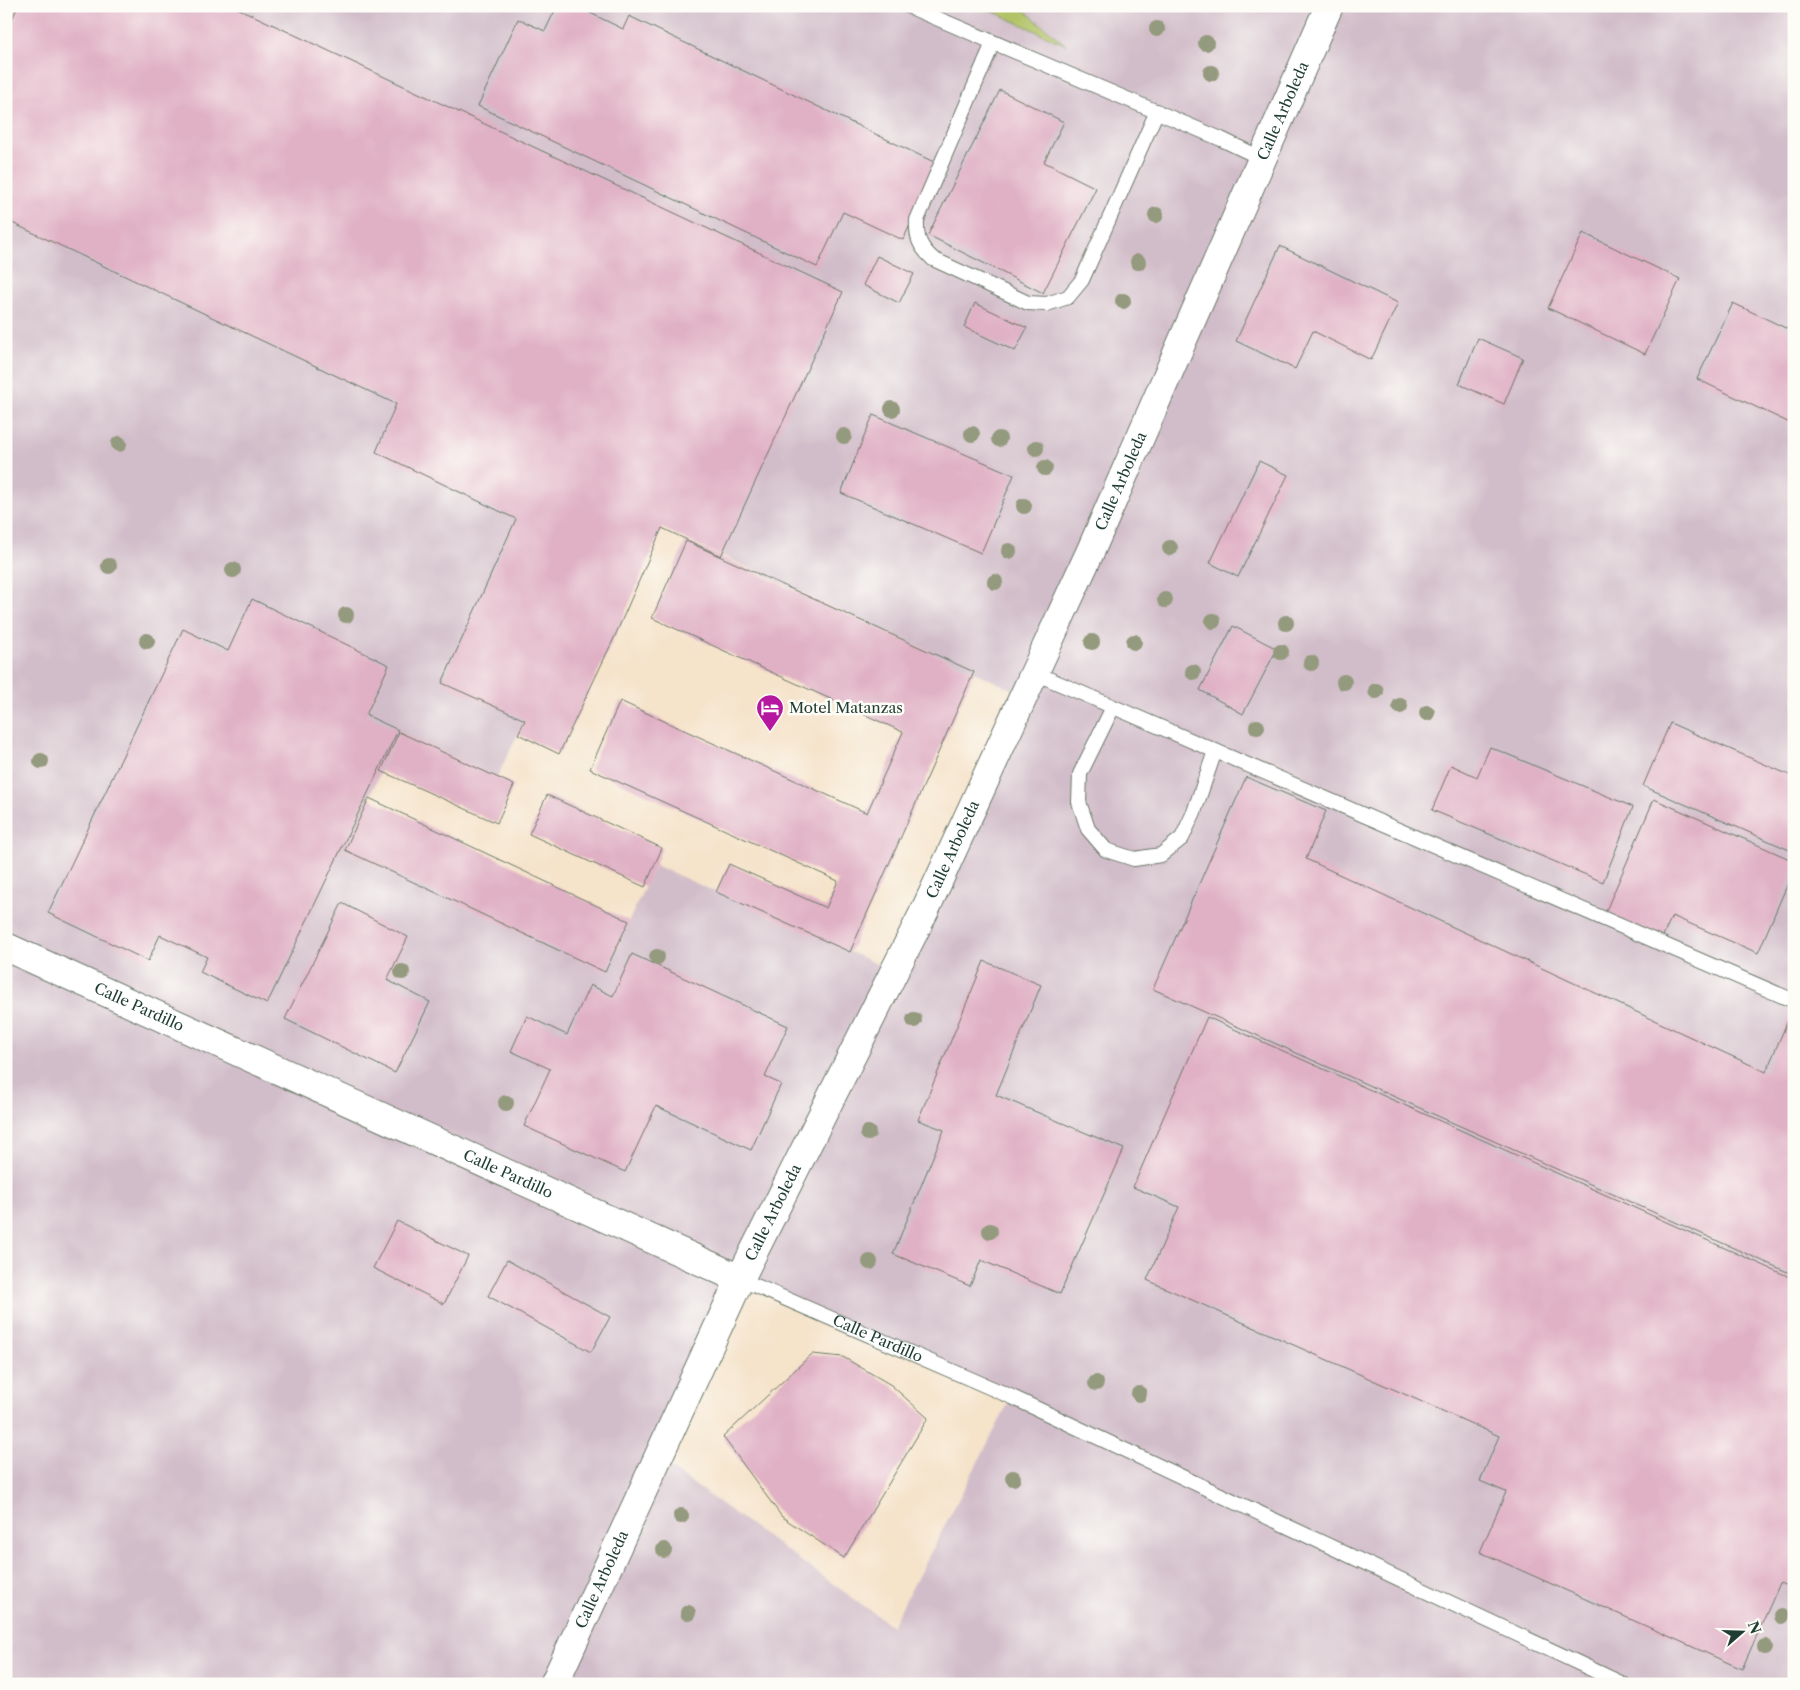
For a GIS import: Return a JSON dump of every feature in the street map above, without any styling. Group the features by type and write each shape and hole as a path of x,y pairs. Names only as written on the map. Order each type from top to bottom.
{"street":[{"name":"Calle Arboleda","path":"554,1684 740,1279 906,949 1091,550 1329,6"},
{"name":"Calle Pardillo","path":"6,947 740,1279"}],"lane":[{"path":"908,6 1157,111 1263,159"},
{"path":"993,43 917,220 916,234 921,247 933,259 1028,303 1048,304 1068,297 1082,280 1157,111"},
{"path":"1034,673 1794,1001"},
{"path":"1113,707 1080,774 1079,802 1088,829 1106,850 1134,859 1161,855 1182,838 1194,812 1215,751"},
{"name":"Calle Pardillo","path":"740,1279 1012,1397 1623,1684"}],"shaded area":[{"path":"6,6 981,6 1063,44 1019,6 1794,6 1794,1684 6,1684","holes":["662,528 1013,690 886,968 655,865 605,972 345,850 399,732 497,777 575,616 615,636","740,1279 1012,1397 892,1626 658,1459"]}],"green space":[{"path":"981,6 1019,6 1066,45"}],"building":[{"path":"18,6 233,6 843,292 721,556 662,528 615,636 559,754 518,734 525,720 442,683 516,519 376,452 396,404 6,220 6,32"},
{"path":"557,6 576,6 623,29 629,16 938,164 903,240 843,212 817,267 478,106 518,19 545,31"},
{"path":"1000,90 1064,122 1044,162 1096,188 1043,293 928,235"},
{"path":"1583,233 1680,279 1645,354 1548,308"},
{"path":"1280,246 1398,303 1371,360 1313,331 1295,369 1236,341"},
{"path":"877,256 914,274 899,303 863,285"},
{"path":"975,303 1027,328 1015,351 964,327"},
{"path":"1733,303 1794,332 1794,425 1697,379"},
{"path":"1478,338 1523,358 1504,404 1459,384"},
{"path":"873,415 1014,475 981,553 841,493"},
{"path":"1259,461 1288,475 1238,577 1210,563"},
{"path":"686,541 974,672 850,952 716,892 729,864 826,908 838,881 590,769 620,701 867,813 903,732 652,618"},
{"path":"252,599 389,665 366,715 398,730 267,1004 200,972 207,957 160,935 148,961 48,913 183,629 228,651"},
{"path":"1233,626 1277,649 1243,714 1200,690"},
{"path":"1670,723 1794,777 1794,852 1643,786"},
{"path":"399,732 514,785 497,823 381,771"},
{"path":"1490,747 1633,807 1603,882 1432,810 1451,765 1477,777"},
{"path":"1246,777 1326,811 1306,859 1766,1072 1791,1013 1794,1014 1794,1275 1153,989"},
{"path":"547,795 662,848 645,887 529,834"},
{"path":"369,798 629,921 605,972 345,850"},
{"path":"1654,799 1794,861 1794,869 1758,953 1672,916 1662,938 1605,913"},
{"path":"342,903 408,937 387,980 430,1002 395,1073 285,1019"},
{"path":"632,954 788,1026 765,1077 781,1084 751,1150 656,1106 625,1172 524,1126 550,1069 511,1051 527,1016 567,1035 590,985 613,996"},
{"path":"984,961 1041,985 996,1095 1124,1149 1060,1294 981,1260 970,1286 893,1254 944,1130 918,1120"},
{"path":"1207,1017 1794,1279 1794,1589 1780,1583 1742,1669 1480,1552 1506,1492 1480,1481 1499,1436 1147,1280 1179,1207 1133,1187"},
{"path":"397,1221 468,1256 444,1304 373,1268"},
{"path":"507,1260 610,1317 591,1352 488,1296"},
{"path":"812,1354 843,1357 891,1385 928,1418 844,1558 782,1517 723,1437"}],"place":[{"name":"Motel Matanzas","path":"770,732"}]}
